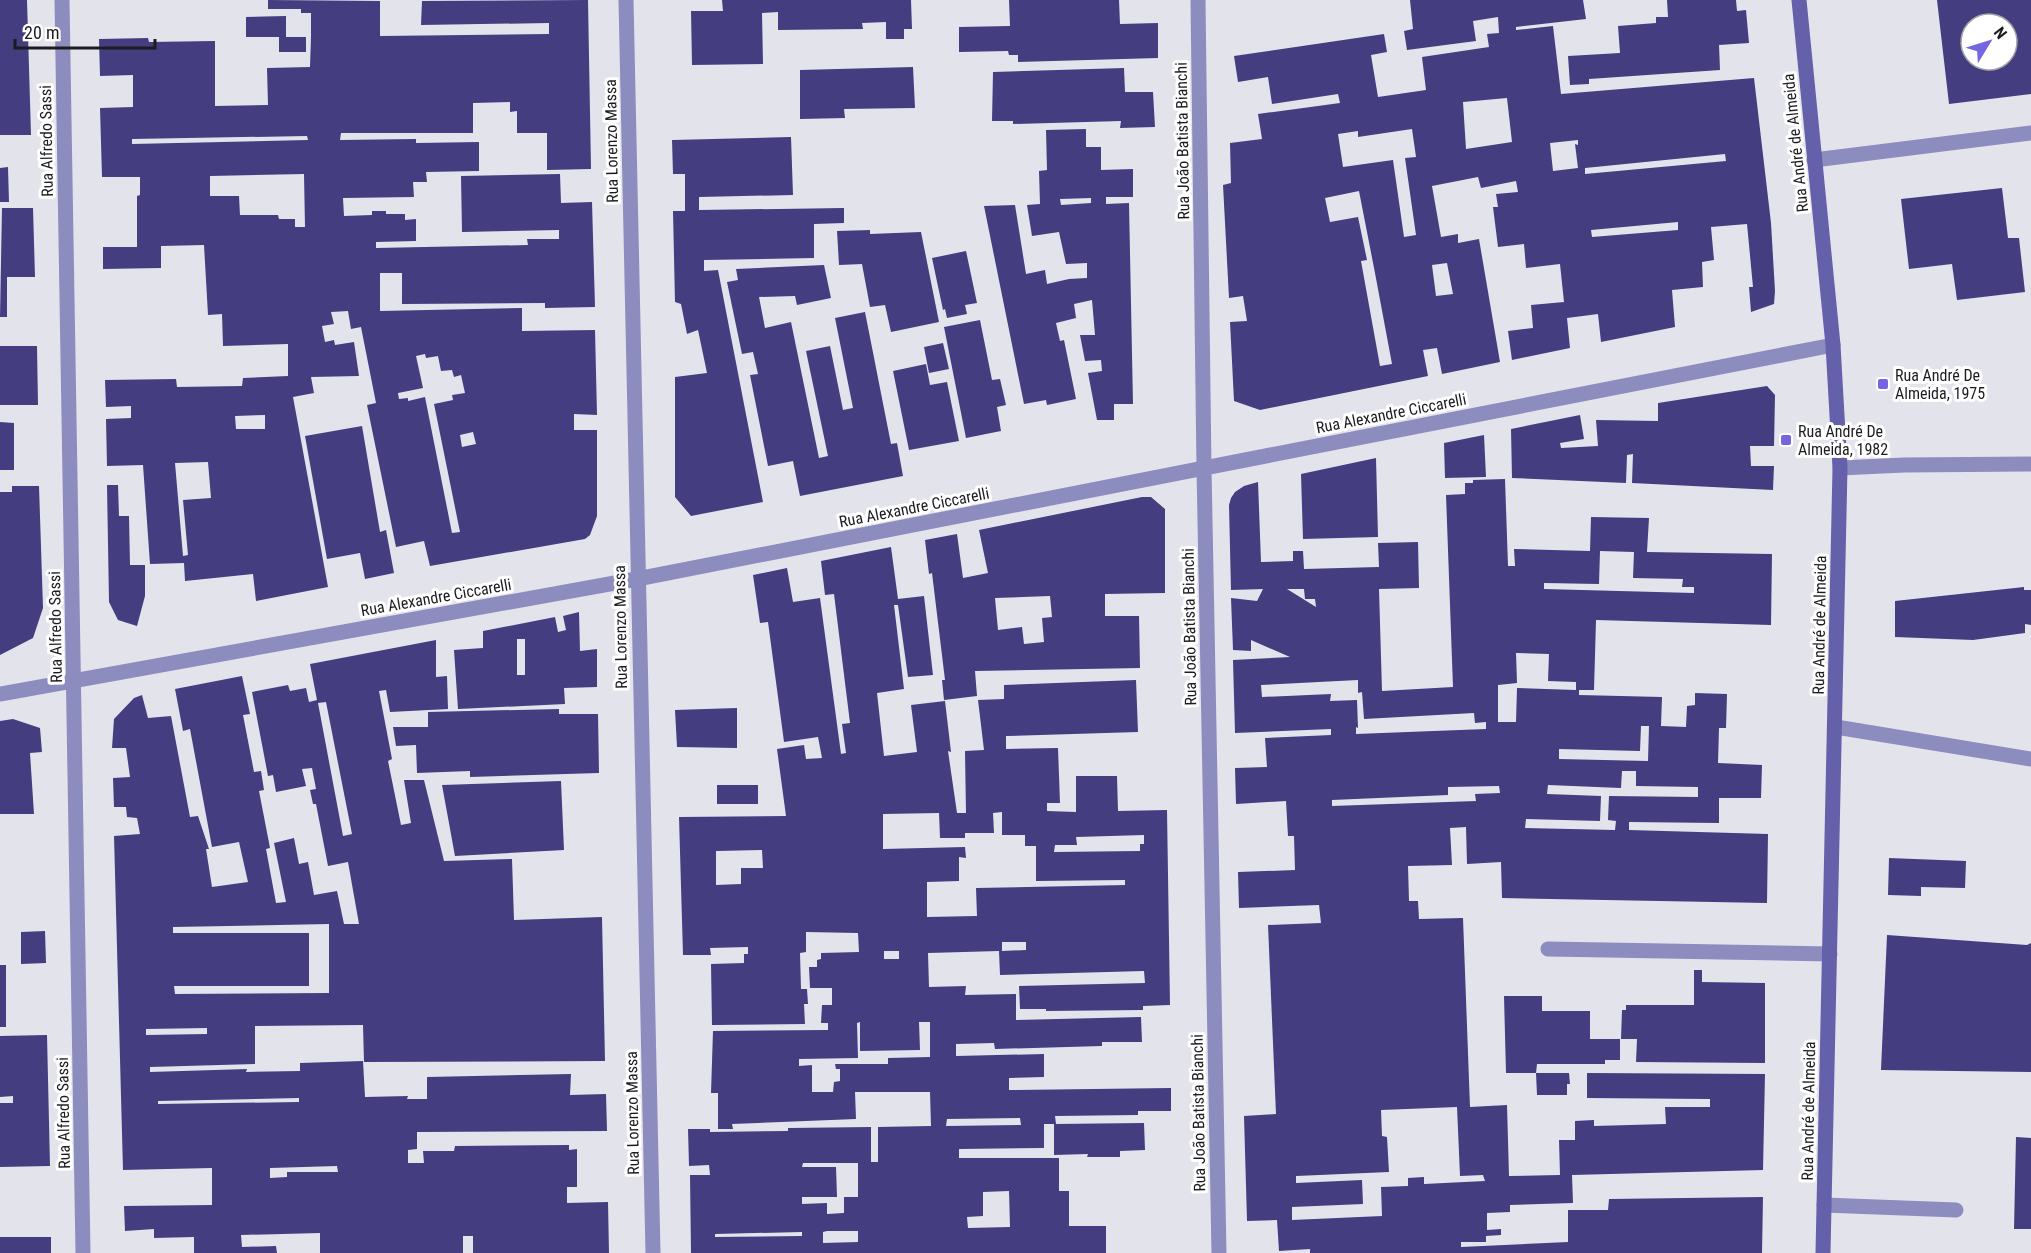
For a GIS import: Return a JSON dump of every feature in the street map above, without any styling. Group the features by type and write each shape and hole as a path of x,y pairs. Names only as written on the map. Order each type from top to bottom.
{"main road":[{"name":"Rua André de Almeida","path":"1799,0 1833,345 1840,468 1823,1253"}],"street":[{"name":"Rua Alfredo Sassi","path":"62,0 84,1253"},
{"name":"Rua Lorenzo Massa","path":"626,0 653,1253"},
{"name":"Rua João Batista Bianchi","path":"1198,0 1204,468 1219,1253"},
{"path":"1814,160 2031,133"},
{"name":"Rua Alexandre Ciccarelli","path":"0,694 637,579 1833,345"},
{"path":"1840,468 2031,464"},
{"path":"1836,727 2031,759"},
{"path":"1548,949 1830,954"},
{"path":"1824,1205 1956,1210"}],"building":[{"path":"0,0 27,0 31,135 0,135"},
{"path":"268,0 380,1 380,36 549,34 549,23 421,25 422,1 588,0 591,169 547,170 547,133 517,133 517,111 510,112 510,102 473,103 473,133 341,133 340,140 416,139 416,143 479,142 479,171 426,172 427,182 413,182 414,197 343,198 344,216 372,215 372,211 386,211 386,214 405,214 405,220 416,219 416,241 376,242 376,248 528,245 527,239 559,239 559,230 462,232 461,176 560,174 561,203 592,202 595,307 545,308 545,303 402,304 402,273 380,273 380,311 522,308 522,331 595,330 597,415 574,414 574,430 597,430 597,516 590,535 585,539 430,566 424,541 396,547 367,405 376,403 361,327 351,329 348,311 331,312 334,324 322,326 325,342 334,340 335,345 354,342 359,376 311,377 314,393 293,397 328,587 256,601 253,574 185,581 184,563 150,564 143,465 107,466 106,419 131,418 131,406 106,407 105,380 176,379 177,387 242,386 243,378 288,376 288,344 223,346 222,314 208,315 204,245 161,246 161,268 103,269 103,247 137,247 137,196 140,195 140,177 102,177 100,108 133,107 133,75 100,76 99,39 148,38 149,42 215,41 215,106 268,105 267,68 310,67 311,13 301,13 301,9 268,9","holes":["307,136 308,140 132,144 132,139","304,174 305,227 295,227 295,219 279,219 278,215 240,215 239,196 210,196 210,176","425,354 426,358 438,356 441,371 452,370 454,377 461,375 465,393 452,395 453,400 434,404 460,532 452,533 425,397 408,401 408,398 399,399 398,393 423,388 416,356","265,415 265,429 236,429 235,416","473,432 476,444 462,447 460,435","208,462 211,498 183,500 188,555 183,556 175,463"]},
{"path":"722,0 911,0 912,29 904,29 904,39 886,39 886,22 862,23 863,29 778,30 778,12 762,13 763,64 692,65 691,11 723,11"},
{"path":"1009,0 1119,0 1120,24 1158,23 1158,58 1018,62 1018,55 1009,55 1008,51 959,52 959,27 1010,26"},
{"path":"1410,0 1583,0 1586,19 1516,27 1516,30 1553,26 1561,94 1754,78 1771,223 1774,304 1751,312 1749,287 1753,287 1747,224 1711,227 1714,260 1702,262 1703,287 1672,290 1675,327 1601,342 1598,314 1567,318 1570,348 1512,360 1508,331 1533,328 1531,305 1564,302 1560,264 1526,268 1524,244 1498,247 1493,207 1498,207 1496,194 1518,192 1516,181 1481,188 1478,177 1432,186 1441,237 1458,234 1458,243 1479,239 1500,362 1442,374 1437,348 1423,350 1428,376 1260,410 1234,401 1230,322 1247,321 1243,296 1229,298 1223,185 1231,183 1230,143 1262,139 1258,114 1340,103 1338,94 1272,104 1268,77 1238,82 1234,56 1384,34 1387,52 1371,55 1378,97 1426,90 1422,57 1489,47 1487,34 1499,33 1498,17 1473,21 1476,41 1407,50 1404,31 1413,29","holes":["1507,98 1512,142 1466,149 1463,102","1412,129 1416,157 1405,158 1416,235 1404,237 1393,160 1343,167 1338,134 1358,131 1358,137","1578,140 1578,145 1575,144 1578,168 1553,171 1550,143","1725,154 1726,161 1585,174 1585,168","1359,191 1392,364 1380,366 1361,261 1367,260 1358,217 1330,222 1325,198","1678,222 1678,230 1592,237 1591,230","1447,263 1453,294 1436,296 1432,265"]},
{"path":"1667,0 1736,0 1737,11 1746,10 1749,43 1719,45 1720,70 1589,79 1589,84 1570,85 1568,56 1620,53 1618,26 1656,23 1656,17 1668,17"},
{"path":"1937,0 2031,0 2031,94 1949,104"},
{"path":"286,16 286,37 306,37 306,52 279,52 279,37 246,37 246,17"},
{"path":"913,67 915,108 844,109 845,118 800,119 800,70"},
{"path":"1124,68 1125,92 1153,92 1155,127 1120,128 1121,121 1013,124 1013,121 992,121 993,72"},
{"path":"1086,129 1086,147 1101,147 1101,170 1133,169 1133,197 1106,197 1106,204 1129,203 1133,404 1114,404 1114,420 1097,420 1088,373 1102,371 1101,360 1085,361 1080,335 1095,335 1092,300 1074,304 1076,318 1056,323 1060,341 1064,340 1076,399 1047,405 1046,400 1024,404 984,206 1015,205 1026,274 1045,270 1047,284 1087,278 1087,263 1066,264 1059,232 1032,236 1027,205 1040,204 1039,171 1047,170 1046,130","holes":["1091,198 1091,203 1061,205 1060,199"]},
{"path":"791,137 793,195 699,197 699,210 844,208 844,223 814,224 814,258 704,260 704,271 718,270 763,502 691,516 675,497 675,377 707,373 698,330 687,334 681,304 675,302 673,211 685,211 685,174 673,174 672,140"},
{"path":"8,167 9,202 0,202 0,168"},
{"path":"2002,188 2008,238 2019,238 2025,292 1957,300 1952,264 1909,269 1901,199"},
{"path":"2,208 33,208 35,277 7,277 7,317 0,317"},
{"path":"870,230 870,234 921,232 939,322 891,332 885,305 870,307 862,264 839,265 837,231"},
{"path":"966,251 977,303 965,305 967,314 947,318 945,309 943,310 932,258"},
{"path":"824,265 831,298 797,305 795,296 759,297 765,328 791,322 819,458 828,456 806,351 830,346 843,410 853,408 835,318 865,312 891,444 897,443 903,476 800,496 793,461 768,466 750,375 758,374 753,352 742,354 727,282 738,280 736,269"},
{"path":"980,320 992,380 1000,379 1006,405 997,407 1001,431 966,438 944,327"},
{"path":"943,343 949,369 929,373 924,347"},
{"path":"0,346 37,346 38,405 0,405"},
{"path":"926,364 930,385 947,382 959,441 909,450 893,371"},
{"path":"1767,386 1775,395 1774,446 1750,446 1751,466 1774,466 1773,490 1632,483 1633,454 1627,455 1626,483 1512,478 1511,429 1580,415 1584,439 1560,443 1561,448 1598,446 1596,420 1658,421 1658,403"},
{"path":"0,422 14,423 14,470 0,470"},
{"path":"362,426 380,532 386,530 394,573 365,579 360,553 327,559 305,436"},
{"path":"1484,435 1486,477 1445,478 1444,443"},
{"path":"1376,458 1378,537 1303,539 1301,474"},
{"path":"1505,479 1508,566 1515,566 1514,549 1590,551 1591,517 1649,518 1647,552 1772,554 1771,625 1596,620 1594,690 1579,690 1579,695 1662,697 1661,726 1686,727 1687,706 1695,705 1695,693 1727,694 1726,728 1719,728 1718,763 1762,765 1761,798 1719,798 1719,823 1629,822 1629,830 1768,834 1767,903 1502,898 1501,862 1467,864 1466,827 1450,828 1452,865 1408,866 1409,901 1418,901 1419,919 1463,918 1470,1107 1507,1105 1509,1176 1560,1175 1559,1140 1575,1140 1575,1121 1594,1120 1594,1126 1666,1124 1665,1107 1710,1107 1710,1099 1587,1098 1587,1073 1765,1074 1763,1170 1572,1175 1573,1203 1510,1205 1510,1212 1487,1213 1487,1230 1501,1229 1501,1235 1486,1236 1486,1242 1461,1242 1461,1247 1568,1242 1568,1210 1608,1210 1609,1199 1763,1197 1762,1253 1310,1253 1310,1249 1279,1251 1277,1220 1247,1221 1244,1116 1276,1114 1268,925 1321,923 1319,905 1239,908 1238,872 1295,870 1294,836 1288,836 1286,801 1236,804 1235,768 1267,767 1265,738 1331,735 1331,729 1235,733 1233,660 1290,657 1251,640 1251,651 1233,650 1231,598 1257,601 1263,589 1231,590 1229,505 1231,498 1244,486 1258,482 1261,562 1293,561 1293,551 1303,551 1304,569 1379,567 1378,543 1418,542 1419,588 1379,589 1382,691 1453,687 1446,495 1465,494 1465,483 1473,483 1473,480","holes":["1600,551 1634,552 1633,578 1683,579 1682,587 1694,587 1694,593 1544,589 1544,583 1599,584","1287,589 1304,589 1305,599 1315,599 1316,607","1516,653 1549,654 1548,681 1576,682 1576,690 1517,688 1516,722 1498,722 1498,685 1517,683","1358,680 1358,693 1362,692 1364,719 1474,713 1475,723 1486,722 1486,729 1356,734 1356,727 1358,728 1357,700 1330,701 1331,694 1262,697 1261,685","1641,726 1649,726 1648,761 1559,759 1559,749 1640,751","1622,771 1636,771 1636,786 1698,787 1698,797 1609,796 1608,820 1616,821 1615,830 1525,828 1526,819 1600,821 1601,796 1547,794 1548,785 1621,788","1499,786 1500,793 1475,794 1476,801 1332,806 1332,800 1448,795 1448,787","1457,1107 1460,1176 1483,1175 1485,1181 1424,1184 1424,1177 1408,1178 1408,1186 1381,1187 1382,1216 1292,1220 1292,1207 1363,1204 1362,1180 1296,1183 1296,1176 1389,1172 1387,1137 1382,1136 1381,1110"]},
{"path":"107,485 118,485 119,516 129,516 130,565 145,565 145,596 137,626 118,620 109,602"},
{"path":"12,486 39,486 43,608 33,638 0,655 0,492 12,492"},
{"path":"1142,497 1151,497 1165,509 1165,593 1105,594 1105,616 1139,616 1140,668 975,671 977,696 944,700 942,680 945,680 932,573 929,574 925,540 957,534 963,578 988,573 979,530","holes":["1050,596 1052,617 1042,618 1044,642 1024,644 1022,627 998,630 995,598"]},
{"path":"891,547 898,599 924,596 933,675 908,677 898,605 894,605 904,689 877,693 884,756 917,752 911,705 945,701 951,752 948,751 957,813 966,813 965,751 984,750 978,700 1004,699 1004,685 1136,680 1138,732 1006,736 1006,749 1058,748 1060,803 1047,803 1047,811 1076,812 1076,776 1117,776 1118,811 1167,810 1170,1005 1143,1006 1143,1010 1020,1009 1019,986 1145,983 1144,971 1000,975 999,951 928,953 929,987 966,986 965,995 1016,994 1016,1020 1141,1017 1142,1042 1102,1042 1102,1046 995,1049 994,1043 956,1044 956,1056 1044,1054 1044,1077 1009,1078 1009,1090 1171,1088 1171,1111 1138,1111 1138,1115 1055,1116 1056,1124 1044,1124 1044,1148 959,1149 959,1158 1059,1158 1059,1191 1069,1191 1069,1226 1106,1226 1106,1253 691,1253 690,1175 710,1175 709,1165 689,1166 688,1129 710,1129 710,1132 871,1127 871,1162 878,1162 878,1127 931,1126 930,1092 855,1092 856,1119 732,1124 733,1129 718,1129 718,1093 711,1093 713,1031 828,1030 828,1023 821,1023 822,1005 832,1005 832,988 810,988 809,967 817,967 817,960 821,959 821,953 859,952 858,933 806,932 806,952 800,953 801,989 807,989 808,1004 804,1004 805,1024 712,1025 711,964 744,963 744,954 748,954 748,947 710,948 711,955 683,955 679,817 786,816 777,749 804,745 806,759 822,758 818,737 784,742 768,622 760,623 753,575 787,568 793,602 820,598 841,754 846,753 842,724 850,723 834,594 825,595 821,561","holes":["1002,812 1002,835 1025,835 1025,846 1036,846 1036,881 1125,880 1125,885 976,888 977,916 927,917 927,882 959,881 959,857 966,858 965,847 883,849 883,814 939,813 940,838 965,838 965,833 994,833 993,813","1144,835 1144,844 1140,844 1140,851 1054,852 1055,845 1077,845 1076,837","762,850 763,868 741,868 741,884 716,885 716,851","1002,942 1026,942 1026,950 1002,951","884,951 899,951 899,959 884,959","860,1022 860,1051 920,1050 919,1022 930,1022 930,1057 888,1058 888,1064 835,1064 836,1069 840,1069 840,1081 834,1082 833,1092 812,1092 812,1065 799,1066 799,1059 858,1058 857,1023","1020,1118 1021,1125 946,1126 947,1119","803,1163 858,1163 858,1197 844,1197 844,1213 827,1214 827,1203 802,1204 802,1197 837,1197 836,1167 802,1167","1009,1191 1010,1227 968,1228 967,1217 983,1216 983,1192","858,1231 858,1242 823,1243 823,1232","802,1232 802,1236 715,1237 715,1234"]},
{"path":"2024,587 2024,590 2031,590 2031,625 2025,624 2025,633 1973,640 1895,637 1895,601"},
{"path":"579,612 580,651 597,649 597,687 564,688 565,704 458,709 454,650 483,648 483,631 555,617 558,632 566,630 563,616","holes":["517,639 525,639 525,675 517,675"]},
{"path":"436,640 436,677 447,676 448,709 390,712 386,690 379,691 392,759 388,761 401,825 411,823 404,780 424,780 444,861 512,859 514,920 602,917 605,1061 364,1062 363,1025 255,1026 255,1064 150,1067 150,1072 247,1069 246,1072 300,1071 300,1063 363,1061 365,1097 408,1096 407,1099 427,1099 427,1077 571,1074 570,1095 606,1094 607,1131 417,1132 417,1149 408,1150 408,1163 424,1163 423,1151 454,1151 455,1146 569,1145 569,1150 577,1149 577,1187 567,1187 567,1203 608,1202 609,1253 473,1253 473,1236 463,1236 463,1253 320,1253 320,1233 241,1235 242,1247 276,1246 277,1253 194,1253 194,1237 154,1238 154,1229 125,1231 124,1206 212,1205 212,1168 123,1170 114,836 140,834 137,818 127,817 126,807 114,807 113,778 130,777 126,748 112,748 114,719 134,698 142,695 148,718 171,716 190,817 198,816 209,849 206,849 212,887 248,882 239,842 212,847 190,729 183,731 175,689 242,676 250,714 243,715 254,772 261,771 264,790 259,791 270,848 266,849 276,903 286,902 274,843 294,838 299,864 308,862 314,895 337,891 344,924 359,924 348,862 328,866 316,804 313,804 310,790 316,789 312,768 302,769 306,786 276,792 273,775 268,776 252,692 288,685 290,691 306,688 309,702 317,700 310,664","holes":["326,702 352,834 343,836 318,703","329,924 329,993 175,994 174,986 309,986 309,933 173,933 173,927","207,1028 207,1034 146,1035 146,1029","299,1098 299,1102 158,1104 158,1101","337,1166 338,1172 287,1172 287,1177 270,1178 270,1168"]},
{"path":"737,708 737,748 677,747 675,710"},
{"path":"559,709 559,714 598,714 599,773 470,777 470,771 417,773 416,745 396,746 393,727 428,727 428,712"},
{"path":"13,719 40,728 42,752 30,753 34,814 0,814 0,721"},
{"path":"561,781 564,850 455,856 442,785"},
{"path":"717,785 758,785 758,804 717,804"},
{"path":"1889,858 1966,861 1965,888 1921,887 1921,896 1888,895"},
{"path":"45,931 46,963 21,964 21,932"},
{"path":"1887,935 2027,945 2031,943 2031,1072 1881,1070"},
{"path":"0,965 6,965 6,1027 0,1027"},
{"path":"1694,970 1702,970 1702,982 1765,983 1765,1063 1636,1062 1637,1039 1621,1039 1622,1010 1626,1010 1626,1005 1694,1005"},
{"path":"1504,996 1542,996 1542,1011 1590,1011 1590,1039 1620,1039 1620,1060 1605,1060 1605,1064 1537,1064 1536,1073 1506,1073"},
{"path":"47,1035 50,1166 0,1167 0,1103 13,1103 13,1096 0,1097 0,1036"},
{"path":"1536,1073 1569,1073 1570,1084 1567,1084 1567,1095 1537,1095"},
{"path":"1144,1123 1145,1150 1120,1151 1120,1157 1087,1157 1088,1154 1054,1155 1054,1124"},
{"path":"2016,1137 2031,1138 2031,1229 2014,1229"},
{"path":"0,1237 51,1237 51,1253 0,1253"}],"place":[{"name":"Rua André De Almeida, 1975","path":"1883,384"},
{"name":"Rua André De Almeida, 1982","path":"1786,440"}]}
